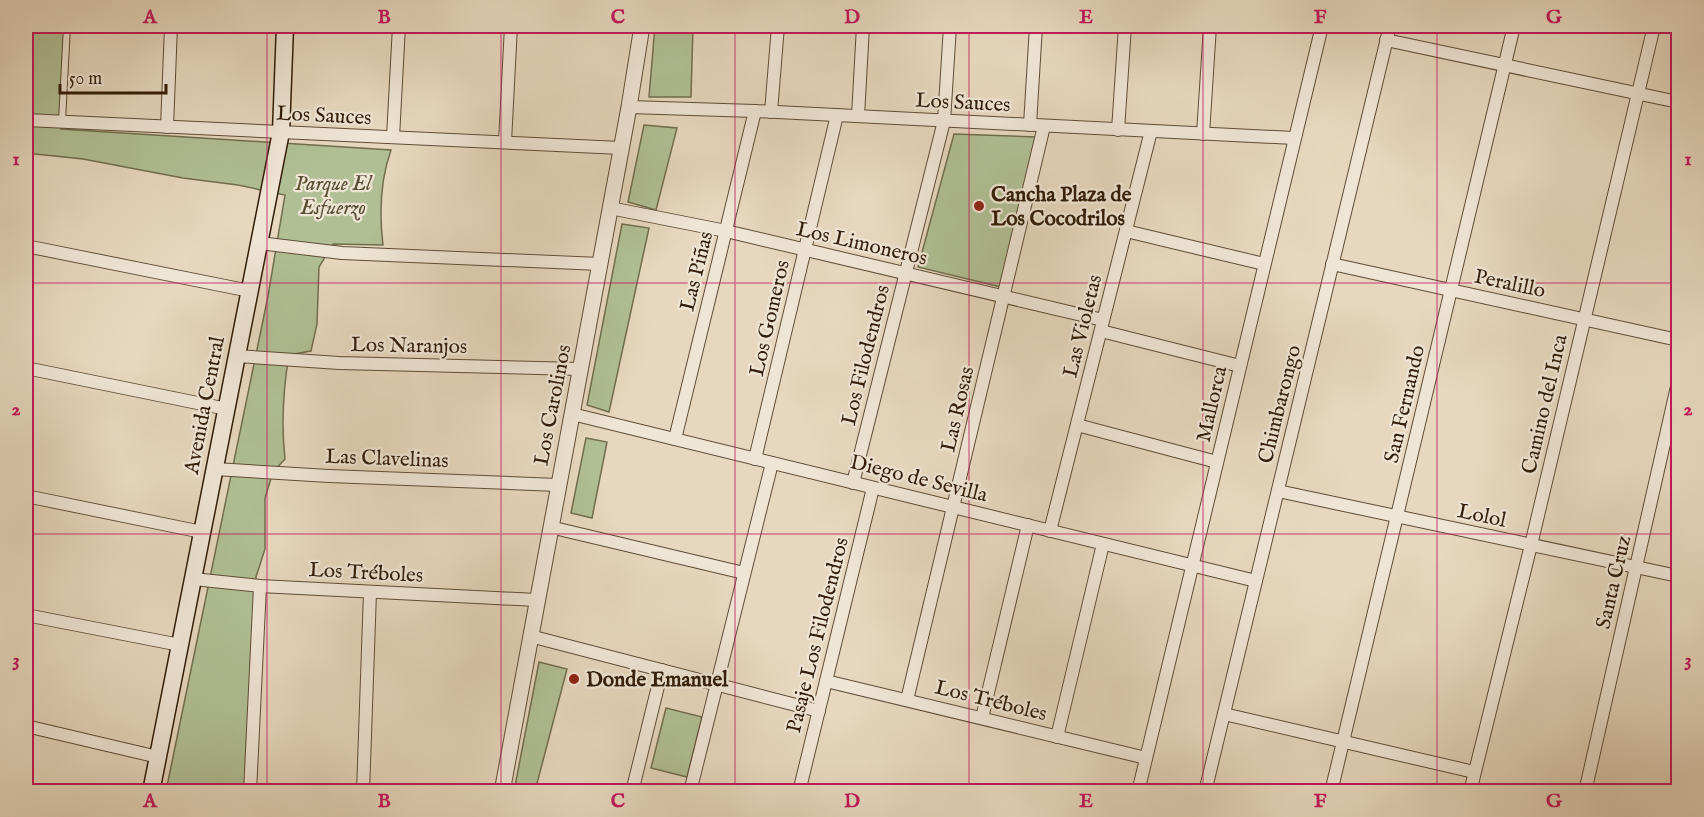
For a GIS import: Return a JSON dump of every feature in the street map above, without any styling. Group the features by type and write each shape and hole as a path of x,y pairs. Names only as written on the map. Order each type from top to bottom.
{"main road":[{"name":"Avenida Central","path":"151,792 281,132 285,26"}],"street":[{"path":"167,127 171,26"},
{"path":"393,137 399,26"},
{"path":"505,142 511,26"},
{"name":"Los Carolinos","path":"502,792 642,26"},
{"path":"771,112 778,26"},
{"path":"858,116 863,26"},
{"name":"Los Filodendros","path":"853,483 944,121 950,26"},
{"path":"1030,125 1036,26"},
{"path":"1118,130 1125,26"},
{"path":"1203,134 1210,26"},
{"name":"Mallorca","path":"1138,792 1322,26"},
{"name":"Chimbarongo","path":"1205,792 1390,26"},
{"name":"San Fernando","path":"1331,792 1514,26"},
{"name":"Camino del Inca","path":"1470,792 1654,26"},
{"path":"1386,40 1678,102"},
{"name":"Los Sauces","path":"629,107 755,111 1294,138"},
{"name":"Las Piñas","path":"675,439 755,111"},
{"name":"Los Gomeros","path":"755,459 837,115"},
{"name":"Los Sauces","path":"26,120 621,148"},
{"name":"Las Rosas","path":"908,700 1044,126"},
{"name":"Las Violetas","path":"1050,531 1151,131"},
{"name":"Los Limoneros","path":"610,208 726,231 1003,296 1240,366"},
{"path":"1126,231 1264,264"},
{"path":"260,243 342,253 600,264"},
{"path":"26,246 250,291"},
{"name":"Peralillo","path":"1332,264 1678,340"},
{"name":"Los Naranjos","path":"237,356 339,363 580,369"},
{"path":"26,368 227,409"},
{"name":"Santa Cruz","path":"1586,792 1678,382"},
{"name":"Diego de Sevilla","path":"572,414 1256,581"},
{"path":"1077,425 1217,462"},
{"path":"690,792 772,463"},
{"name":"Las Clavelinas","path":"215,469 558,485"},
{"name":"Pasaje Los Filodendros","path":"799,792 873,488"},
{"name":"Lolol","path":"1278,491 1678,576"},
{"path":"26,496 202,532"},
{"path":"982,718 1028,525"},
{"path":"550,527 744,573"},
{"path":"1057,736 1103,544"},
{"name":"Los Tréboles","path":"193,579 260,586 536,600"},
{"path":"250,792 260,586"},
{"path":"363,792 370,592"},
{"path":"26,615 180,645"},
{"path":"530,636 819,711"},
{"path":"632,792 662,670"},
{"name":"Los Tréboles","path":"826,681 1146,758"},
{"path":"1224,714 1474,772"},
{"path":"26,726 158,757"}],"lane":[{"path":"62,122 68,26"}],"green space":[{"name":"Parque El Esfuerzo","path":"26,26 68,26 62,58 61,129 391,150 381,197 383,245 333,244 319,267 317,324 311,351 289,355 283,407 285,459 273,472 265,498 265,549 256,577 253,673 244,791 166,791 268,296 285,195 83,159 26,153"},
{"path":"655,26 693,26 691,97 649,97"},
{"path":"644,125 677,128 656,210 628,202"},
{"path":"954,134 1036,137 1005,288 918,267"},
{"path":"622,224 649,228 609,412 587,405"},
{"path":"586,438 607,442 592,518 571,513"},
{"path":"539,662 567,669 535,791 514,791"},
{"path":"666,708 702,717 687,777 651,768"}],"place":[{"name":"Cancha Plaza de Los Cocodrilos","path":"979,206"},
{"name":"Donde Emanuel","path":"574,679"}]}
